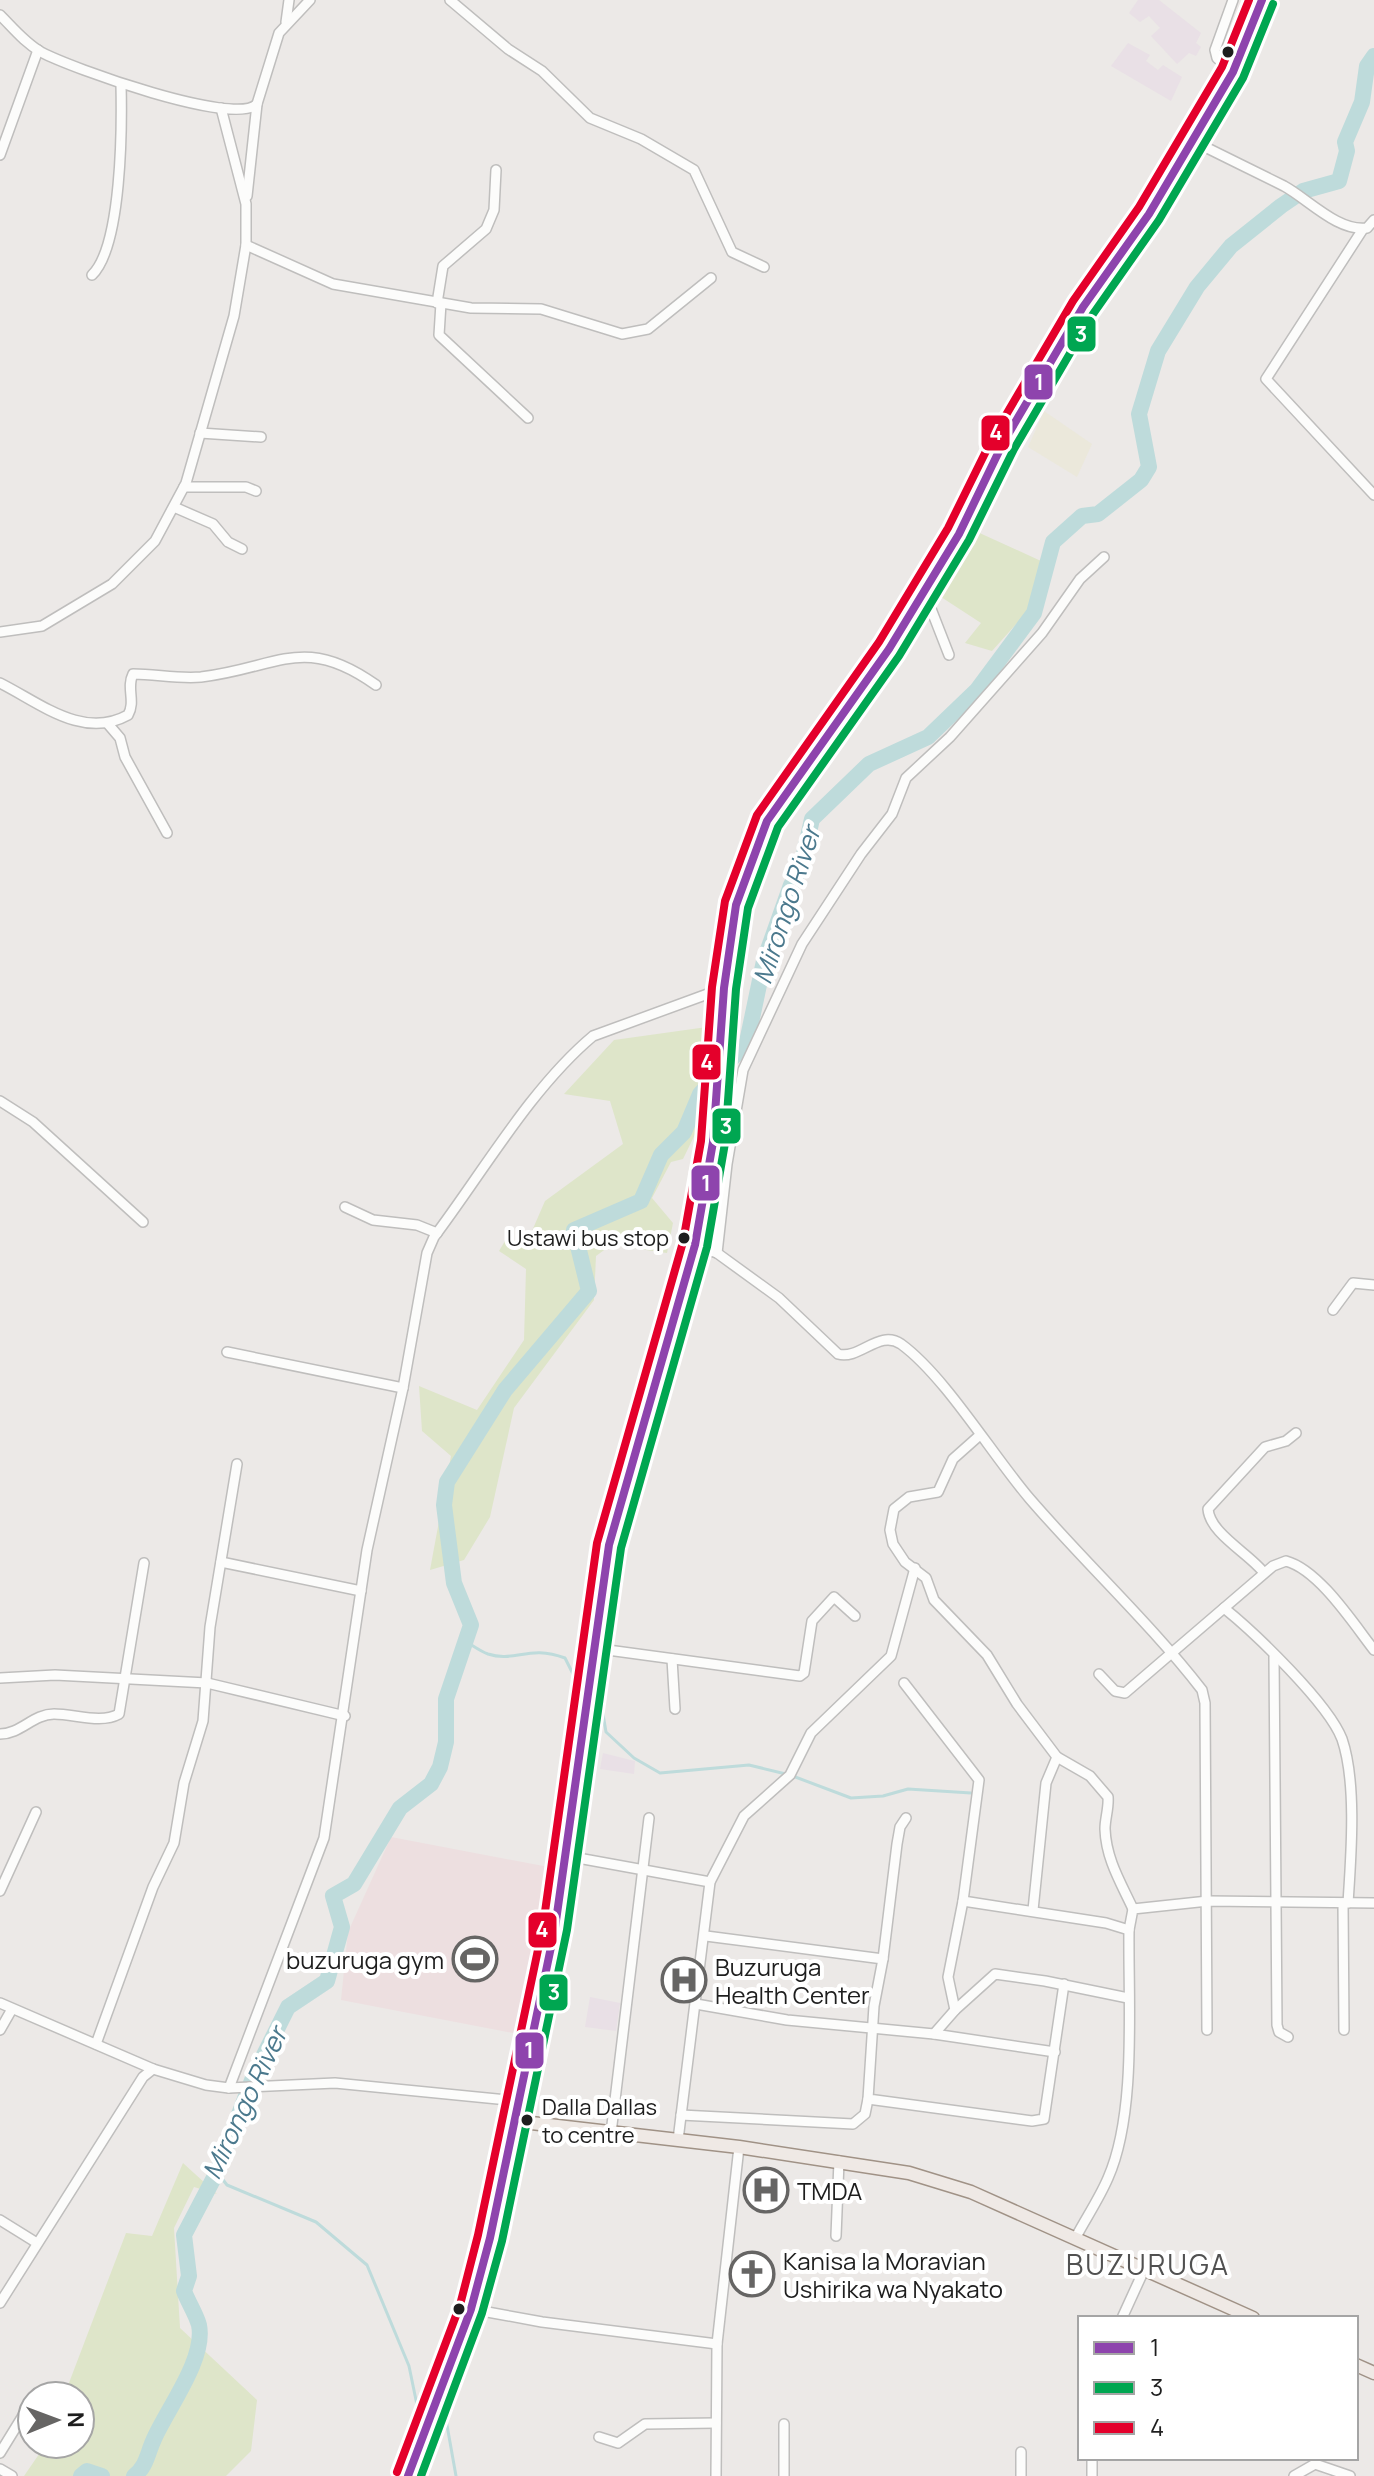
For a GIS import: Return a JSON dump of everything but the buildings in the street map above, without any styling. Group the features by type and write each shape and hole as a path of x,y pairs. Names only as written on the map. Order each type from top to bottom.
{"highway":[{"path":"408,2476 471,2309 490,2238 567,1856 601,1587 623,1487 695,1245 706,1197 718,1093 724,988 736,905 767,821 889,649 959,534 1003,443 1083,307 1149,214 1233,72 1262,0"}],"main road":[{"path":"514,2121 739,2147 909,2173 971,2192 1248,2316"}],"street":[{"path":"286,22 289,0"},
{"path":"0,632 42,626 112,584 155,541 184,487 234,316 246,245 246,204 257,104 279,33 286,22 310,0"},
{"path":"450,0 508,49 542,71 590,118 641,139 687,164 699,179 732,252 764,267"},
{"path":"1233,0 1215,50 1217,58 1233,72"},
{"path":"0,15 38,50 86,74 221,108 246,111 257,104"},
{"path":"0,155 38,50"},
{"path":"92,275 102,263 117,195 121,84"},
{"path":"221,108 246,204"},
{"path":"1193,141 1288,188 1314,206 1370,227 1266,379 1374,495"},
{"path":"496,170 493,214 480,236 443,266 439,335 528,418"},
{"path":"246,245 321,281 471,308 541,309 598,328 637,333 648,329 711,278"},
{"path":"200,433 261,437"},
{"path":"184,487 246,487 256,491"},
{"path":"174,507 213,524 228,542 242,549"},
{"path":"717,1253 727,1164 743,1070 802,944 854,864 892,814 906,778 950,737 1042,633 1080,579 1104,557"},
{"path":"924,591 949,655"},
{"path":"0,683 69,719 92,726 108,724 128,715 133,674 194,678 312,655 344,664 376,685"},
{"path":"108,724 120,738 125,757 167,833"},
{"path":"229,2088 317,1861 345,1716 361,1591 427,1253 437,1233 543,1087 581,1046 593,1036 628,1026 683,1001 724,988"},
{"path":"0,1101 33,1122 143,1222"},
{"path":"345,1207 373,1220 417,1225 437,1233"},
{"path":"695,1245 717,1253 803,1317 838,1354 852,1354 879,1341 900,1343 980,1435 1032,1502 1171,1653 1205,1696 1207,2030"},
{"path":"1333,1310 1353,1283 1374,1285"},
{"path":"227,1352 403,1388"},
{"path":"1264,1573 1221,1532 1208,1516 1208,1509 1265,1447 1286,1441 1296,1433"},
{"path":"980,1435 953,1459 938,1492 909,1497 894,1509 890,1530 893,1544 905,1562 926,1578 934,1600 987,1655 1017,1704 1057,1757 1090,1776 1108,1797 1105,1833 1109,1851 1122,1891 1133,1909 1129,1930 1124,2110 1109,2178 1076,2237"},
{"path":"96,2044 153,1887 174,1843 184,1783 201,1731 210,1627 237,1464"},
{"path":"221,1562 361,1591"},
{"path":"1099,1674 1109,1687 1125,1693 1279,1562 1296,1565 1335,1601 1374,1650"},
{"path":"0,1734 19,1730 45,1715 107,1718 119,1714 144,1563"},
{"path":"678,2140 706,1936 710,1882 744,1816 790,1775 811,1733 891,1656 915,1568"},
{"path":"593,1648 800,1676 804,1673 815,1615 834,1597 855,1616"},
{"path":"1224,1608 1315,1697 1342,1741 1350,1809 1344,2030"},
{"path":"1274,1657 1277,2029 1288,2037"},
{"path":"672,1659 675,1709"},
{"path":"0,1678 55,1675 207,1683 345,1716"},
{"path":"904,1683 979,1780 963,1901 948,1977 955,2010"},
{"path":"1033,1910 1046,1783 1057,1757"},
{"path":"0,1891 36,1812"},
{"path":"611,2133 649,1818"},
{"path":"681,2115 853,2124 865,2114 897,1844 900,1827 906,1818"},
{"path":"567,1856 710,1882"},
{"path":"963,1901 1033,1910 1129,1930"},
{"path":"1133,1909 1208,1901 1374,1903"},
{"path":"706,1936 883,1959"},
{"path":"934,2034 995,1974 1064,1984 1128,1998"},
{"path":"868,2099 1041,2120 1048,2113 1064,1984"},
{"path":"0,2003 153,2069 206,2085 240,2088 335,2083 517,2101"},
{"path":"696,2004 787,2020 934,2034 1055,2052"},
{"path":"0,2030 12,2009"},
{"path":"0,2303 143,2077 153,2069"},
{"path":"716,2476 717,2344 739,2147"},
{"path":"836,2236 839,2161"},
{"path":"0,2220 37,2243"},
{"path":"1123,2316 1144,2270"},
{"path":"471,2309 542,2322 717,2344"},
{"path":"599,2437 618,2443 645,2424 716,2423"},
{"path":"784,2424 784,2476"},
{"path":"0,2453 16,2427"},
{"path":"1021,2452 1021,2476"},
{"path":"1294,2476 1315,2464 1350,2476"},
{"path":"0,2469 12,2476"}],"shaded area":[{"path":"1138,0 1159,0 1201,33 1196,43 1201,47 1196,56 1189,53 1177,64 1151,36 1160,28 1149,16 1140,22 1129,13"},
{"path":"1128,43 1150,55 1146,61 1158,70 1163,65 1182,77 1171,101 1111,66"},
{"path":"1044,411 1092,444 1077,477 1028,447"},
{"path":"603,1753 635,1761 634,1774 600,1769"},
{"path":"391,1837 554,1868 523,2035 341,2000 348,1932"},
{"path":"590,1997 620,2003 616,2031 585,2027"}],"green space":[{"path":"973,530 1041,561 1028,611 992,651 965,643 981,623 938,595"},
{"path":"707,1027 707,1110 683,1159 671,1162 652,1198 673,1223 667,1253 611,1245 596,1256 594,1300 514,1408 490,1517 464,1560 430,1570 451,1456 422,1431 419,1386 477,1410 524,1340 526,1269 499,1251 508,1236 525,1247 545,1201 623,1144 610,1101 564,1094 614,1040"},
{"path":"183,2163 217,2194 194,2187 174,2228 180,2328 257,2400 251,2451 226,2476 24,2476 35,2460 96,2460 96,2380 70,2380 126,2233 152,2236"}],"waterway":[{"name":"Mirongo River","path":"134,2476 144,2464 197,2353 199,2325 184,2291 189,2276 184,2235 217,2172 254,2075 288,2007 327,1981 342,1927 333,1896 354,1884 400,1808 431,1784 440,1767 446,1742 446,1699 471,1625 454,1583 444,1505 447,1482 505,1390 589,1291 574,1230 641,1201 661,1155 684,1132 700,1094 747,1042 764,961 791,885 801,868 812,819 869,764 928,737 977,690 1034,613 1053,542 1082,516 1098,514 1141,480 1149,467 1139,414 1158,351 1197,287 1231,246 1303,191 1339,181 1347,151 1345,142 1362,102 1367,66 1374,56"},
{"path":"465,1641 485,1653 498,1656 542,1653 565,1658 576,1680"},
{"path":"599,1690 606,1732 634,1758 660,1773 749,1765 790,1775 851,1798 883,1796 908,1789 971,1793"},
{"path":"217,2172 227,2185 316,2222 367,2265 409,2366 417,2405 427,2408"},
{"path":"438,2410 445,2414 456,2476"},
{"name":"Mirongo River","path":"81,2476 87,2471 102,2476"}],"transit line":[{"name":"4","path":"397,2472 460,2305 478,2235 543,1926 597,1543 683,1242 701,1141 712,987 725,901 757,815 879,642 948,528 993,437 1073,301 1139,207 1222,67 1249,0"},
{"name":"1","path":"408,2476 471,2309 490,2238 555,1928 609,1545 695,1245 713,1142 724,988 736,905 767,821 889,649 959,534 1003,443 1083,307 1149,214 1233,72 1262,0"},
{"name":"3","path":"421,2476 482,2313 502,2241 567,1930 621,1548 707,1247 725,1143 736,989 748,908 778,827 899,656 969,540 1014,449 1093,314 1159,220 1243,78 1273,4"}],"place":[{"name":"Ustawi bus stop","path":"684,1238"},
{"name":"buzuruga gym","path":"475,1959"},
{"name":"Buzuruga Health Center","path":"684,1980"},
{"name":"Dalla Dallas to centre","path":"527,2120"},
{"name":"TMDA","path":"766,2190"},
{"name":"Kanisa la Moravian Ushirika wa Nyakato","path":"752,2274"}],"district":[{"name":"BUZURUGA","path":"1148,2264"}]}
